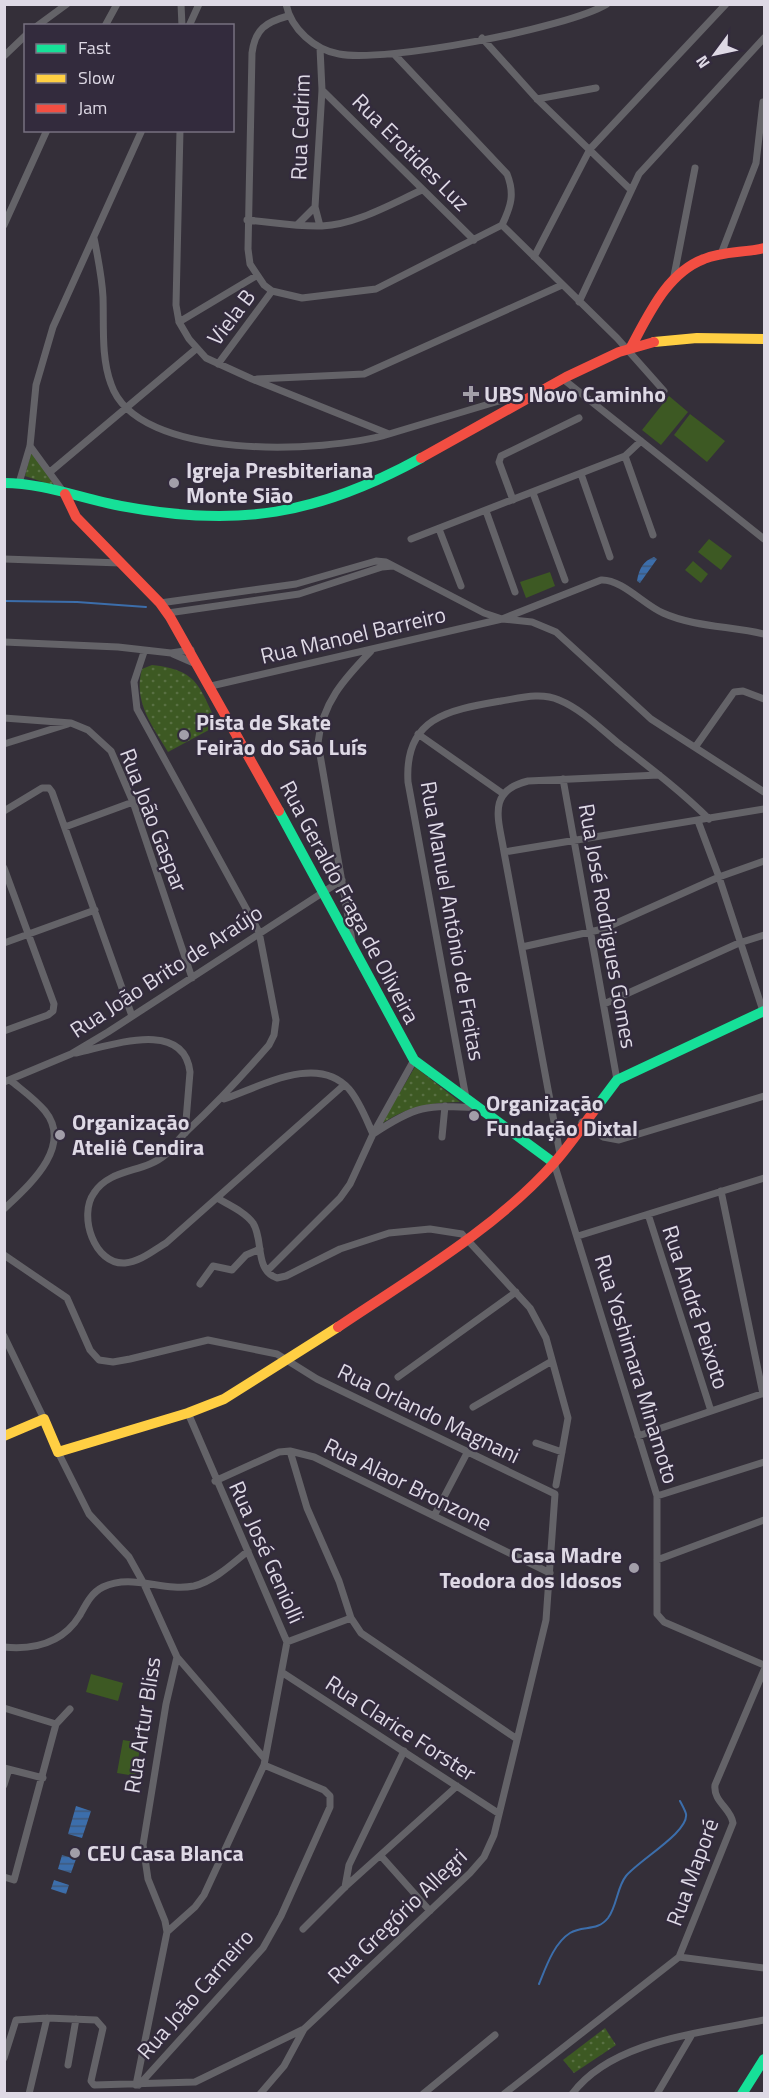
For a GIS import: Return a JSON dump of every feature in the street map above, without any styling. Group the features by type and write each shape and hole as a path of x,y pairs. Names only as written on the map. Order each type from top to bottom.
{"main road":[{"path":"629,348 674,276 687,267 721,254 765,248"},
{"path":"642,330 653,343"},
{"path":"4,483 19,483 172,515 203,518 229,518 296,508 331,500 369,486 563,379 629,348 682,338 765,339"},
{"name":"Rua Geraldo Fraga de Oliveira","path":"65,494 76,517 160,603 191,650 414,1060 477,1108 557,1159"},
{"path":"58,1452 188,1413 238,1392 290,1360 468,1239 557,1159 582,1122 617,1080 764,1013"},
{"path":"4,1436 44,1419"},
{"name":"Rua Artur Bliss","path":"44,1419 58,1452"},
{"path":"742,2094 765,2060"}],"street":[{"path":"40,24 67,4"},
{"path":"106,24 117,4"},
{"path":"181,4 182,24"},
{"path":"190,24 200,4"},
{"path":"286,4 288,16 301,33 320,48 341,55 394,54 482,38 578,18 608,4"},
{"path":"534,257 590,149 726,4"},
{"path":"288,16 263,25 253,42 247,220 250,264 256,276 272,291 302,298 376,289 502,225 512,202 513,187 507,174 394,54"},
{"path":"4,56 24,37"},
{"path":"482,38 537,99 631,190"},
{"path":"579,302 631,190 646,166 765,38"},
{"name":"Rua Cedrim","path":"320,48 322,90 315,207 320,226"},
{"path":"537,99 596,88"},
{"name":"Rua Erotides Luz","path":"322,90 474,240"},
{"path":"721,254 756,163 763,102"},
{"path":"4,225 45,132"},
{"path":"19,483 30,446 36,385 52,327 141,132"},
{"path":"180,132 176,305 179,322 196,349 218,364 252,379 389,434"},
{"path":"756,163 765,155"},
{"path":"674,276 695,168"},
{"path":"247,220 320,226 368,214 422,190"},
{"name":"Rua Cedrim","path":"298,224 315,207"},
{"path":"502,225 629,348 664,391"},
{"path":"94,238 101,275 107,370 111,384 124,408 153,428 236,446 315,446 370,439 499,401 532,396"},
{"path":"179,322 256,276"},
{"path":"252,379 364,374 562,285"},
{"name":"Viela B","path":"218,364 272,291"},
{"path":"50,472 196,349"},
{"path":"563,379 765,538"},
{"path":"513,500 499,462 501,456 579,418"},
{"path":"411,539 625,456 641,441"},
{"name":"Rua Geraldo Fraga de Oliveira","path":"30,446 65,494"},
{"path":"625,456 653,535"},
{"path":"581,474 610,557"},
{"path":"533,493 564,580"},
{"path":"486,511 516,592"},
{"path":"439,528 461,586"},
{"path":"4,559 121,563"},
{"path":"160,603 296,584 376,561 394,566 472,608 502,619 532,622 556,632 651,719 765,792"},
{"path":"168,613 286,597 382,567 394,566"},
{"path":"502,619 593,582 607,579 653,608 674,617 765,634"},
{"name":"Rua Manoel Barreiro","path":"211,686 502,619"},
{"path":"4,642 118,647 144,652 171,653 191,650"},
{"path":"354,952 319,764 320,724 336,689 371,650"},
{"path":"144,652 134,682 137,708 259,932 276,1020 274,1035 269,1045 222,1100 153,1163 119,1174 100,1185 87,1205 87,1224 90,1233 111,1259 118,1262 132,1261 166,1243 344,1085"},
{"path":"171,653 199,665"},
{"path":"696,746 734,692 743,691 765,699"},
{"path":"659,776 517,783 502,793 418,734 437,717 457,709 547,696 571,706 659,776 709,819"},
{"name":"Rua João Gaspar","path":"4,718 71,723 88,730 111,751 133,802 192,978"},
{"path":"4,744 71,723"},
{"name":"Rua Manuel Antônio de Freitas","path":"418,734 407,767 408,782 466,1100"},
{"name":"Rua José Rodrigues Gomes","path":"563,779 617,1080"},
{"path":"4,811 45,788 52,792 132,1016"},
{"name":"Rua Yoshimara Minamoto","path":"502,793 499,817 504,852 557,1159 657,1496 656,1608 660,1618 765,1665"},
{"path":"64,827 133,802"},
{"path":"504,852 765,809"},
{"path":"698,821 764,1013"},
{"path":"522,947 590,933 719,877 765,861"},
{"path":"4,868 54,1004 53,1011 48,1015 4,1031"},
{"name":"Rua João Brito de Araújo","path":"7,1081 71,1054 342,880"},
{"path":"4,943 95,910"},
{"path":"604,1004 739,943 765,935"},
{"path":"71,1054 151,1039 164,1040 179,1047 189,1064 190,1072 185,1133"},
{"path":"267,1271 340,1198 350,1184 373,1134 414,1060"},
{"path":"222,1100 306,1073 322,1074 344,1085 355,1098 373,1134"},
{"path":"4,1209 46,1166 53,1141 51,1120 46,1112 7,1081"},
{"path":"582,1122 603,1137 619,1140 765,1096"},
{"path":"373,1134 408,1112 429,1106 477,1108"},
{"path":"442,1137 445,1106"},
{"path":"578,1236 765,1178"},
{"path":"638,1436 764,1393 721,1191"},
{"path":"217,1198 250,1219 258,1234 263,1264 272,1276 281,1278 340,1250 389,1233 412,1229 452,1231 468,1239 516,1292 539,1322 568,1418 556,1485"},
{"name":"Rua André Peixoto","path":"648,1214 711,1411"},
{"path":"200,1284 213,1266 232,1270 246,1255 260,1249"},
{"name":"Rua Orlando Magnani","path":"4,1255 67,1298 90,1350 99,1360 113,1362 130,1359 208,1340 277,1354 290,1360 317,1379 555,1494"},
{"path":"398,1377 516,1292"},
{"name":"Rua Artur Bliss","path":"4,1336 44,1419"},
{"path":"473,1407 552,1361"},
{"name":"Rua José Geniolli","path":"167,1932 195,1907 204,1895 265,1762 287,1642 215,1481 188,1413"},
{"path":"536,1443 562,1452"},
{"path":"290,1451 306,1508 339,1581 351,1618 365,1637 518,1739"},
{"name":"Rua Alaor Bronzone","path":"215,1481 271,1455 290,1451 314,1457 550,1573"},
{"name":"Rua Artur Bliss","path":"58,1452 89,1514 122,1547 144,1584 177,1657 166,1704 142,1845 148,1879 165,1921 167,1932 137,2085"},
{"path":"434,1516 468,1453"},
{"path":"657,1496 765,1462"},
{"name":"Rua Gregório Allegri","path":"76,2019 96,2020 103,2028 91,2081 94,2085 137,2085 205,2079 304,2029 484,1857 490,1847 546,1620 555,1494"},
{"path":"657,1560 765,1520"},
{"path":"4,1647 27,1649 51,1642 74,1625 95,1591 125,1581 180,1587 201,1583 248,1551"},
{"path":"287,1642 351,1618"},
{"path":"177,1657 265,1762"},
{"name":"Rua Maporé","path":"679,1957 733,1823 732,1817 716,1796 715,1785 765,1670"},
{"name":"Rua Clarice Forster","path":"283,1673 498,1813"},
{"path":"4,1708 56,1724"},
{"path":"4,1877 14,1880 56,1724 70,1708"},
{"path":"345,1887 349,1865 404,1751"},
{"name":"Rua João Carneiro","path":"137,2085 263,1948 281,1916 330,1807 330,1796 324,1790 265,1762"},
{"path":"4,1785 7,1768 43,1778"},
{"path":"303,1929 345,1887 457,1786"},
{"path":"381,1856 430,1911"},
{"path":"504,2094 679,1957 765,1968"},
{"path":"29,2094 47,2018"},
{"path":"4,2058 16,2020 76,2019 68,2065"},
{"path":"572,2094 592,2072 621,2053 765,2020"},
{"path":"260,2094 284,2066 304,2029"},
{"path":"423,2094 495,2035"},
{"path":"657,2094 691,2036"}],"green space":[{"path":"669,396 688,412 661,445 642,430"},
{"path":"690,414 725,441 707,462 674,435"},
{"path":"32,450 53,483 52,485 25,476"},
{"path":"709,539 732,556 721,570 698,552"},
{"path":"693,561 708,574 701,583 685,570"},
{"path":"550,572 555,586 526,598 520,582"},
{"path":"152,665 168,667 189,676 201,691 218,725 168,752 150,723 142,703 140,681 142,669"},
{"path":"415,1067 460,1102 419,1107 401,1113 381,1124"},
{"path":"91,1674 123,1683 118,1701 86,1692"},
{"path":"123,1740 141,1743 135,1776 117,1773"},
{"path":"605,2028 616,2045 574,2073 563,2060"}],"water":[{"path":"654,557 657,559 640,583 637,581 640,569 644,563"},
{"path":"76,1806 91,1811 82,1838 68,1834"},
{"path":"62,1855 76,1859 71,1873 58,1869"},
{"path":"54,1880 69,1885 66,1894 51,1889"}],"waterway":[{"path":"4,601 77,602 146,607"},
{"path":"539,1984 551,1956 564,1937 604,1922 611,1913 626,1876 680,1829 686,1814 680,1801"}],"traffic: fast":[{"path":"4,483 48,488 121,506 163,513 240,516 276,512 347,493 421,458"},
{"path":"279,811 414,1060 554,1163"},
{"path":"599,1104 617,1080 764,1011"},
{"path":"742,2094 764,2059"}],"traffic: slow":[{"path":"654,342 697,338 764,339"},
{"path":"4,1436 44,1419 58,1452 188,1413 224,1399 338,1327"}],"traffic: jam":[{"path":"631,347 660,296 669,284 691,265 719,255 764,248"},
{"path":"421,458 566,377 619,352 654,342"},
{"path":"65,494 76,517 160,603 170,617 279,811"},
{"path":"338,1327 423,1271 505,1210 554,1163 599,1104"}],"place":[{"name":"UBS Novo Caminho","path":"471,394"},
{"name":"Igreja Presbiteriana Monte Sião","path":"174,483"},
{"name":"Pista de Skate Feirão do São Luís","path":"184,735"},
{"name":"Organização Fundação Dixtal","path":"474,1116"},
{"name":"Organização Ateliê Cendira","path":"60,1135"},
{"name":"Casa Madre Teodora dos Idosos","path":"634,1568"},
{"name":"CEU Casa Blanca","path":"75,1853"}]}
